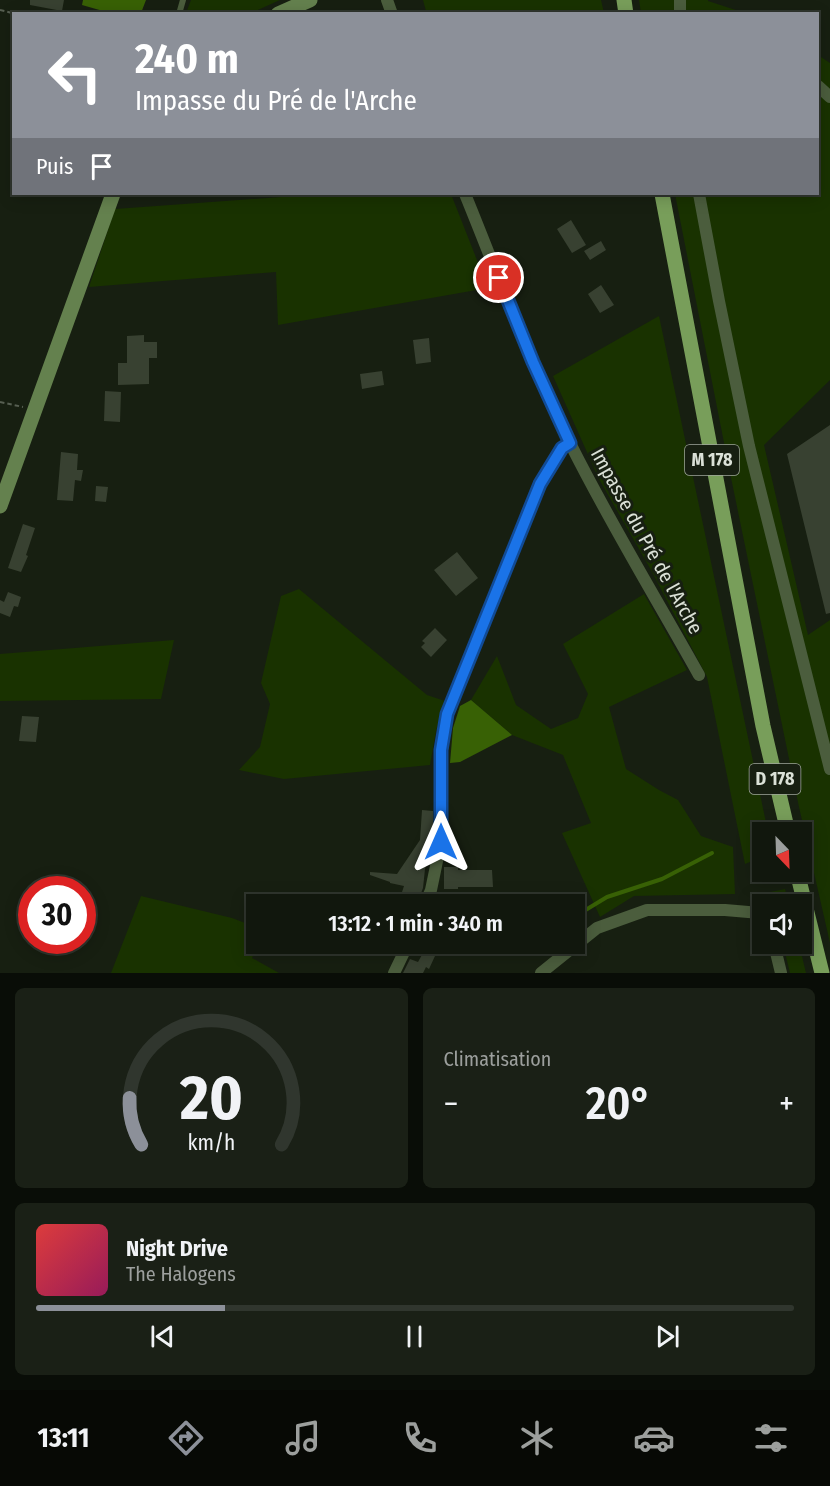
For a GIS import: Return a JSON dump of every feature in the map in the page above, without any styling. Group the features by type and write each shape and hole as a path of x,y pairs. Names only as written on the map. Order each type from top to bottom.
{"main road":[{"path":"283,12 310,0"},
{"path":"0,506 113,195"},
{"name":"M 178","path":"662,195 763,726"},
{"name":"D 178","path":"763,726 786,822"},
{"path":"799,882 822,973"}],"street":[{"name":"Impasse du Pré de l'Arche","path":"465,195 533,362 570,443 699,675"},
{"path":"699,195 749,446 830,768"},
{"path":"429,894 441,842 441,750 447,714 540,484 562,448 570,443"},
{"path":"541,973 597,928 647,910 752,912"},
{"path":"394,973 403,954"},
{"path":"776,954 781,973"}],"path":[{"path":"0,402 35,409"}],"shaded area":[{"path":"83,0 146,0 141,12 106,12 82,5"},
{"path":"191,0 280,0 253,12 186,12"},
{"path":"423,0 601,0 604,12 431,12 426,11"},
{"path":"639,0 708,0 742,12 641,12"},
{"path":"819,56 830,63 830,380 764,445 808,635 830,620 830,943 812,864 812,822 802,822 675,195 819,195"},
{"path":"309,195 451,195 488,288 278,325 276,272 89,287 115,209"},
{"path":"659,316 766,822 752,822 752,861 745,864 707,677 651,570 599,479 553,376"},
{"path":"299,589 427,695 445,701 436,731 430,765 284,779 239,770 260,747 270,704 261,683 281,596"},
{"path":"644,594 687,670 609,707 626,769 678,800 701,836 733,847 735,894 634,896 600,917 562,833 591,823 563,755 512,735 471,700 497,656 516,705 551,729 578,718 588,694 563,644"},
{"path":"174,640 161,699 0,701 0,654"},
{"path":"471,700 512,735 460,762 450,763 453,728 460,706"},
{"path":"785,889 786,894 770,894 770,892"},
{"path":"141,896 246,923 246,954 254,954 252,958 279,973 111,973"},
{"path":"785,954 801,954 806,973 790,973"}],"building":[{"path":"30,0 64,0 62,11 30,5"},
{"path":"571,220 586,245 572,253 557,229"},
{"path":"601,241 606,250 590,260 584,251"},
{"path":"601,285 614,305 600,313 588,294"},
{"path":"144,335 144,342 157,342 157,358 149,358 149,384 118,385 118,363 127,363 127,336"},
{"path":"429,338 431,362 416,364 413,340"},
{"path":"382,371 384,385 362,389 360,374"},
{"path":"105,391 121,392 120,422 104,421"},
{"path":"830,425 830,613 826,614 787,454"},
{"path":"61,452 78,454 77,470 83,470 81,481 75,480 73,501 57,500"},
{"path":"96,486 108,487 106,502 95,501"},
{"path":"23,524 35,528 26,555 28,556 21,572 8,568"},
{"path":"457,552 478,578 456,596 434,570"},
{"path":"8,592 21,597 18,607 14,606 10,617 0,613 0,600 4,602"},
{"path":"435,628 447,640 431,657 421,647 425,643 422,641"},
{"path":"22,716 39,717 36,742 19,741"},
{"path":"422,810 433,811 433,841 432,847 426,854 429,857 421,894 401,894 404,886 370,875 370,872 397,874 420,840"},
{"path":"444,867 458,867 458,870 492,870 493,887 444,889"},
{"path":"422,954 438,954 429,969 426,967 423,973 403,973 410,959 418,962"}],"waterway":[{"path":"585,910 607,897 662,879 712,853"}],"route":[{"path":"441,842 441,750 447,714 540,484 562,448 570,443 533,362 499,278"}]}
